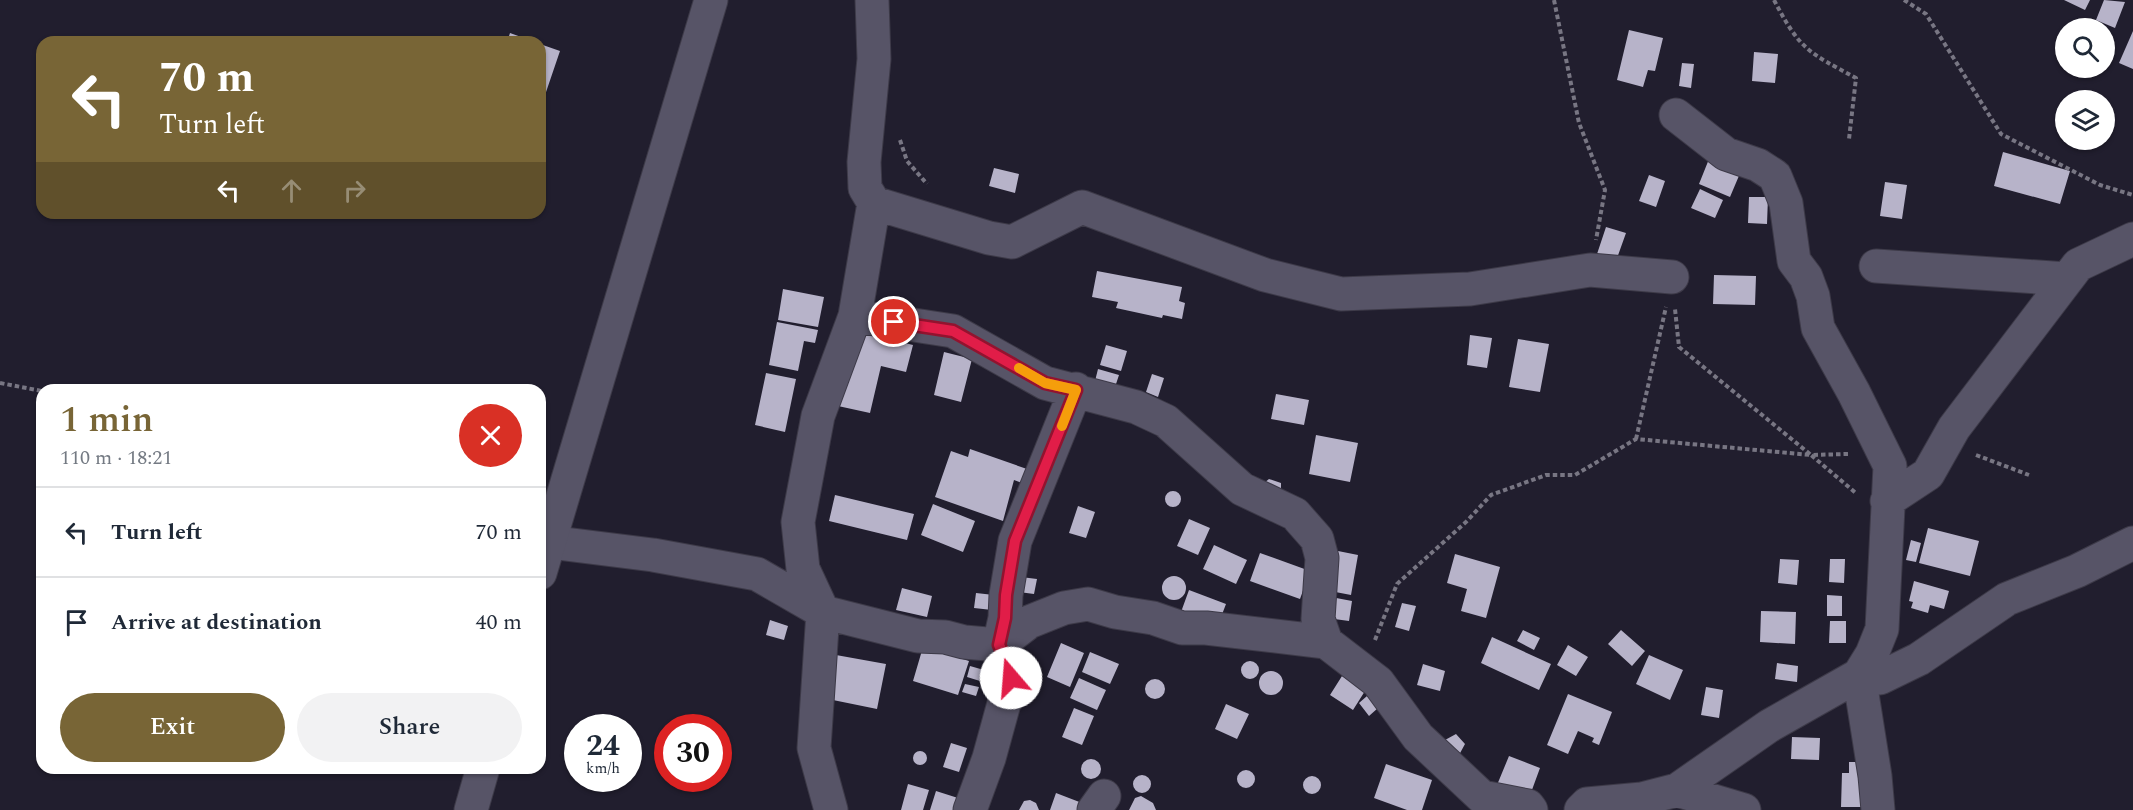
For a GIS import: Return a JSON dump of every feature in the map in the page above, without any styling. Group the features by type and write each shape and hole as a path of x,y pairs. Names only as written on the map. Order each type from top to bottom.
{"street":[{"path":"546,550 711,0"},
{"path":"831,810 814,748 823,612 803,569 798,522 818,416 855,316 874,203 865,188 864,162 874,60 872,0"},
{"path":"1581,810 1587,804 1642,799 1677,790 1769,726 1859,675 1872,654 1882,629 1890,466 1864,412 1818,328 1813,296 1806,277 1794,261 1786,203 1775,176 1758,165 1726,154 1676,115"},
{"path":"874,203 989,238 1011,242 1082,207 1265,275 1341,294 1470,289 1590,270 1672,277"},
{"path":"1887,501 1928,474 1954,428 2078,265 2133,238"},
{"path":"1876,266 2067,279"},
{"path":"855,316 953,331 1045,383 1136,407 1166,421 1242,489 1295,514 1317,539 1321,550 1318,619 1326,642"},
{"path":"970,810 989,759 1011,678 1010,668 999,645 1017,533 1030,509 1076,390"},
{"path":"1859,675 1880,678 1919,659 2007,599 2077,571 2133,543"},
{"path":"546,557 653,555 757,574 823,612 918,636 945,637 964,642 999,645 1029,622 1064,608 1088,604 1115,612 1153,618 1182,628 1206,628 1326,642 1378,682 1418,737 1482,797 1528,806 1531,810"},
{"path":"1859,675 1878,810"},
{"path":"471,810 481,774"},
{"path":"1677,790 1744,810"}],"path":[{"path":"1554,0 1579,123 1605,190 1590,270"},
{"path":"1774,0 1791,33 1809,53 1856,78 1849,138"},
{"path":"1904,0 1926,14 2001,135 2100,185 2133,195"},
{"path":"900,139 908,161 929,187"},
{"path":"1636,439 1672,277"},
{"path":"1378,682 1374,638 1397,584 1467,521 1491,495 1546,475 1575,475 1636,439 1811,454 1679,347 1672,277"},
{"path":"0,383 36,390"}],"building":[{"path":"2064,0 2090,0 2085,10"},
{"path":"2104,0 2125,2 2115,28 2115,18 2097,18"},
{"path":"1629,30 1663,38 1655,71 1648,70 1643,87 1617,80"},
{"path":"2133,31 2133,69 2119,63"},
{"path":"546,46 560,51 546,92"},
{"path":"1754,52 1778,54 1775,83 1752,81"},
{"path":"1682,63 1694,64 1691,88 1679,86"},
{"path":"2003,152 2070,171 2060,204 1994,186"},
{"path":"1709,159 1741,171 1730,197 1699,184"},
{"path":"994,168 1019,174 1015,193 989,186"},
{"path":"1649,175 1665,181 1656,207 1639,201"},
{"path":"1885,182 1907,185 1902,219 1880,216"},
{"path":"1700,189 1723,200 1715,218 1691,208"},
{"path":"1749,197 1768,197 1767,224 1748,223"},
{"path":"1606,227 1626,233 1616,261 1597,254"},
{"path":"1097,271 1182,287 1179,301 1185,303 1182,319 1163,315 1162,318 1116,308 1118,302 1092,297"},
{"path":"1714,275 1756,276 1755,305 1713,304"},
{"path":"783,289 824,297 818,327 778,320"},
{"path":"777,322 818,330 815,343 804,341 798,371 769,365"},
{"path":"857,331 913,345 906,372 881,366 870,413 838,406"},
{"path":"1470,335 1492,338 1487,368 1467,365"},
{"path":"1518,339 1549,344 1540,392 1509,387"},
{"path":"1106,345 1127,351 1121,371 1100,365"},
{"path":"944,352 972,359 961,402 934,395"},
{"path":"1098,369 1119,375 1115,387 1095,381"},
{"path":"766,373 796,379 785,432 755,425"},
{"path":"1152,374 1164,378 1158,397 1146,392"},
{"path":"1276,394 1309,400 1304,425 1271,419"},
{"path":"1316,435 1358,443 1350,482 1309,474"},
{"path":"970,449 1027,469 1022,483 1014,480 1003,521 935,497 951,451 968,457"},
{"path":"1269,479 1281,483 1281,495 1264,483"},
{"path":"1170,491 1176,491 1181,499 1179,505 1170,507 1165,502 1165,496"},
{"path":"835,495 914,514 907,540 829,521"},
{"path":"933,504 975,521 963,552 921,535"},
{"path":"1078,506 1095,512 1086,538 1069,533"},
{"path":"1189,519 1210,528 1198,555 1177,546"},
{"path":"1928,528 1979,541 1970,576 1919,563"},
{"path":"1911,540 1921,543 1916,562 1906,560"},
{"path":"1214,545 1247,560 1236,584 1203,569"},
{"path":"1333,550 1358,555 1351,595 1325,590"},
{"path":"1260,553 1310,571 1300,599 1250,581"},
{"path":"1455,554 1500,567 1486,618 1461,611 1467,589 1447,583"},
{"path":"1780,559 1799,560 1797,585 1778,583"},
{"path":"1830,559 1845,559 1844,583 1829,582"},
{"path":"1174,576 1183,579 1186,588 1183,597 1174,600 1165,597 1162,588 1165,579"},
{"path":"1021,577 1037,579 1034,594 1019,592"},
{"path":"1914,581 1949,591 1944,609 1930,605 1928,613 1911,608 1913,602 1909,601"},
{"path":"902,588 932,596 927,617 896,610"},
{"path":"1189,590 1226,604 1218,625 1181,612"},
{"path":"976,593 994,595 992,610 974,608"},
{"path":"1827,595 1842,596 1842,616 1827,616"},
{"path":"1331,597 1352,601 1349,621 1327,618"},
{"path":"1402,603 1416,606 1409,631 1395,627"},
{"path":"1761,611 1796,612 1795,644 1760,642"},
{"path":"770,620 788,626 784,640 766,635"},
{"path":"1830,621 1846,621 1846,643 1829,643"},
{"path":"1523,630 1540,638 1534,650 1517,641"},
{"path":"1621,630 1645,651 1632,666 1608,644"},
{"path":"1492,637 1551,664 1539,690 1481,663"},
{"path":"1061,643 1084,653 1070,687 1047,677"},
{"path":"1568,645 1588,657 1576,676 1557,665"},
{"path":"923,647 969,661 958,695 913,681"},
{"path":"1090,652 1119,664 1110,684 1082,672"},
{"path":"836,655 886,664 877,709 828,699"},
{"path":"1649,655 1683,670 1670,700 1636,684"},
{"path":"1246,661 1254,661 1259,666 1257,677 1246,679 1241,674 1241,666"},
{"path":"1777,663 1798,666 1797,682 1775,679"},
{"path":"1423,664 1445,671 1440,691 1417,685"},
{"path":"970,666 984,670 980,681 967,677"},
{"path":"1271,671 1280,674 1283,683 1280,692 1271,695 1262,692 1259,683 1262,674"},
{"path":"1342,676 1365,691 1353,710 1330,695"},
{"path":"1079,678 1106,690 1097,710 1070,698"},
{"path":"1155,679 1162,682 1165,689 1162,696 1155,699 1148,696 1145,689 1148,682"},
{"path":"965,684 979,687 976,696 962,692"},
{"path":"1706,687 1723,690 1719,718 1701,715"},
{"path":"1568,694 1612,712 1599,745 1592,742 1594,738 1578,731 1568,754 1547,745"},
{"path":"1367,696 1378,708 1369,716 1359,703"},
{"path":"1226,704 1249,714 1237,739 1215,729"},
{"path":"1074,708 1094,716 1082,745 1062,737"},
{"path":"1456,734 1465,744 1459,755 1445,740"},
{"path":"1792,737 1820,738 1819,760 1791,759"},
{"path":"951,743 967,748 959,772 943,767"},
{"path":"917,751 923,751 927,758 923,765 917,765 913,761 913,755"},
{"path":"1509,756 1540,768 1529,798 1497,785"},
{"path":"1091,759 1098,762 1101,769 1098,776 1091,779 1084,776 1081,769 1084,762"},
{"path":"1849,762 1863,762 1862,807 1841,807 1842,773 1849,773"},
{"path":"1386,764 1432,780 1422,810 1407,810 1374,798"},
{"path":"1246,770 1252,773 1255,779 1252,785 1246,788 1240,785 1237,779 1240,773"},
{"path":"1138,775 1146,775 1151,780 1149,791 1138,793 1133,788 1133,780"},
{"path":"1312,776 1318,779 1321,785 1318,791 1312,794 1306,791 1303,785 1306,779"},
{"path":"908,784 929,790 923,810 901,810"},
{"path":"936,791 958,798 955,810 930,810"},
{"path":"1056,793 1082,803 1079,810 1050,810"},
{"path":"1141,796 1153,803 1156,810 1129,810 1135,798"},
{"path":"1030,800 1036,803 1039,810 1019,810 1024,801"}],"slow traffic":[{"path":"1019,368 1045,383 1076,390 1062,426"}],"route":[{"path":"894,322 953,331 1045,383 1076,390 1030,509 1020,526 1015,541 1006,595 1005,618 999,645 1010,668 1011,678"}]}
